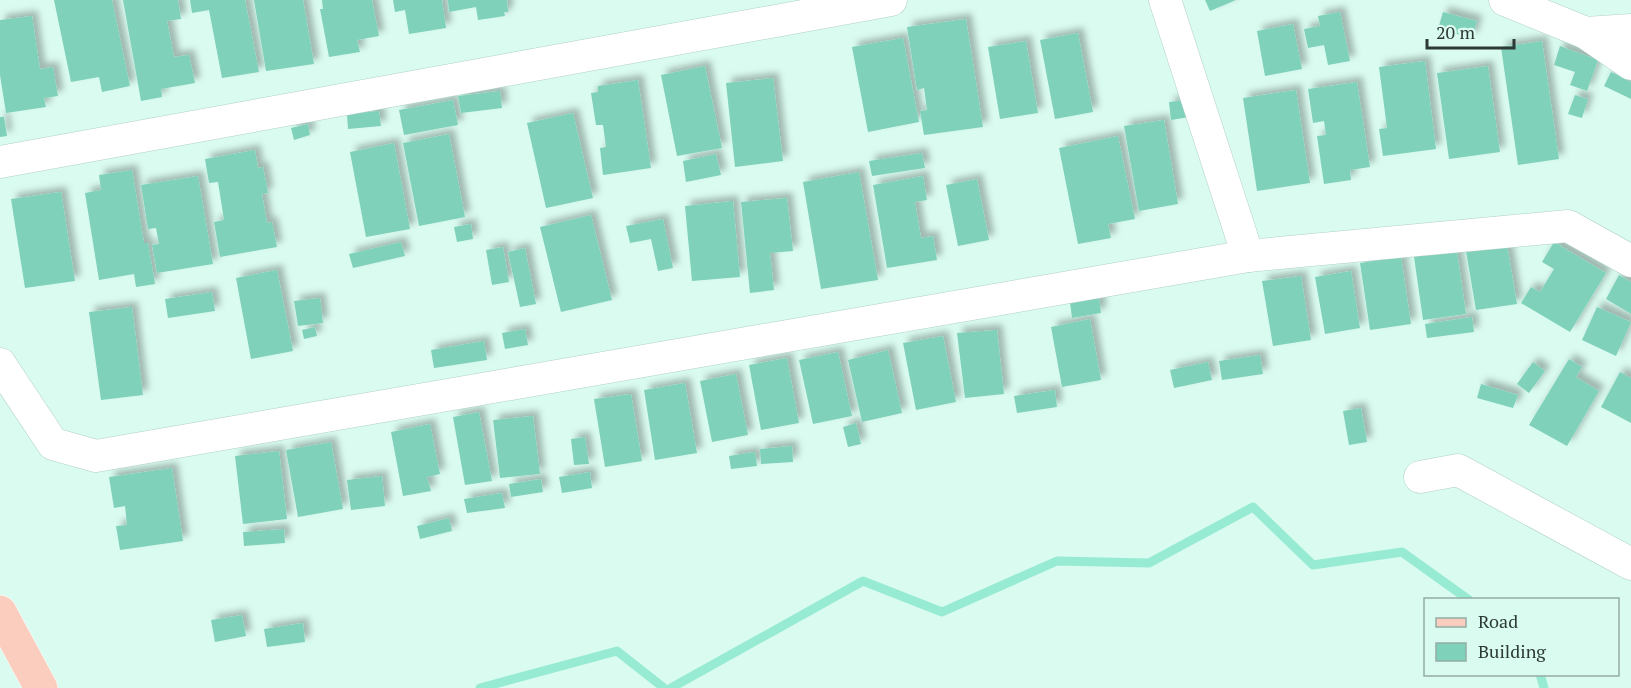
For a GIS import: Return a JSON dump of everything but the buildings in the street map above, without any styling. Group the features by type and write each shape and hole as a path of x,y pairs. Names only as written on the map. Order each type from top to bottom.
{"main road":[{"path":"0,612 41,688"}],"street":[{"path":"0,162 891,0"},
{"path":"1165,0 1248,256"},
{"path":"1505,0 1586,33 1631,64"},
{"path":"1586,33 1631,30"},
{"path":"0,364 53,444 96,456 1248,256 1568,226 1631,261"},
{"path":"1420,477 1458,470 1631,564"}],"waterway":[{"path":"671,688 863,581 942,612 1057,561 1149,563 1253,507 1313,565 1402,552 1466,598"},
{"path":"480,688 617,651 664,688"},
{"path":"1541,676 1544,688"}]}
